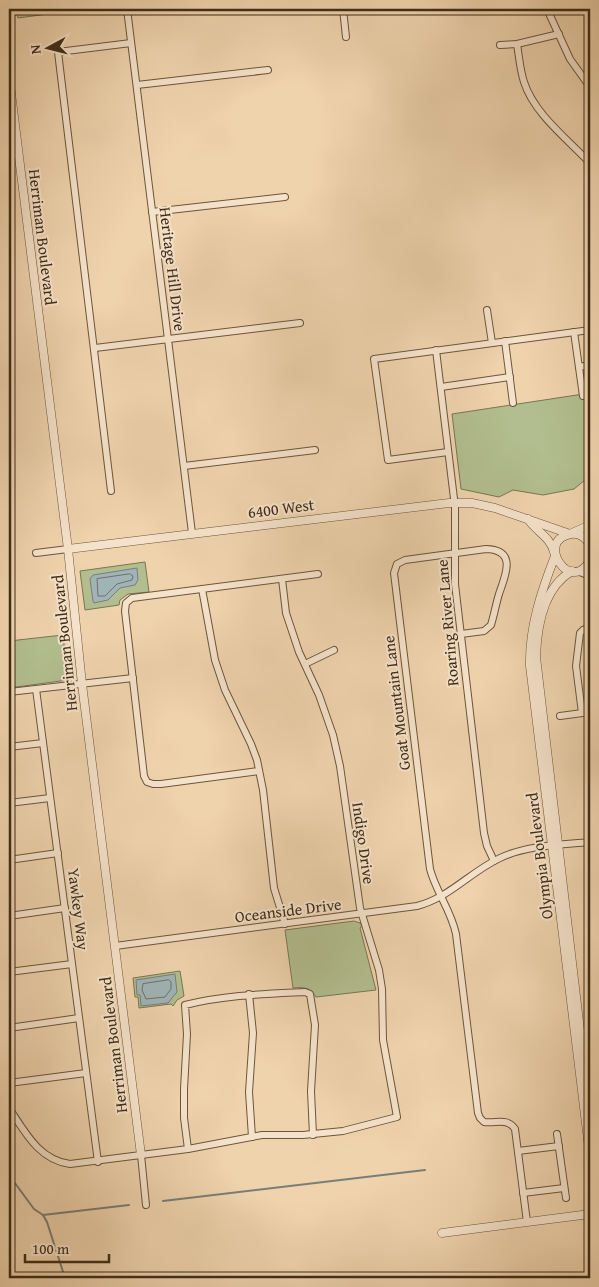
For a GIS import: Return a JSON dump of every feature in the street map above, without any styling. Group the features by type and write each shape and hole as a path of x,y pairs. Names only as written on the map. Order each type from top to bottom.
{"street":[{"name":"Heritage Hill Drive","path":"127,9 192,533"},
{"path":"342,9 346,37"},
{"path":"547,9 570,58 590,87"},
{"path":"500,45 517,44 559,34"},
{"path":"111,491 58,52 131,43"},
{"path":"517,44 524,83 531,97 556,129 589,158"},
{"path":"137,85 268,70"},
{"name":"Herriman Boulevard","path":"9,77 68,549 82,684 146,1205"},
{"path":"152,212 285,197"},
{"path":"488,310 492,343"},
{"path":"95,348 300,323"},
{"path":"448,452 388,460 374,358 590,330"},
{"path":"574,332 583,396"},
{"path":"505,341 513,403"},
{"name":"Roaring River Lane","path":"436,350 454,502 455,584 485,837 494,861"},
{"path":"579,367 590,365"},
{"path":"440,387 510,377"},
{"path":"184,466 315,450"},
{"name":"6400 West","path":"36,553 425,504 454,502 495,508 570,534 582,536 590,545"},
{"name":"6400 West","path":"528,519 549,540 562,567 574,571"},
{"path":"570,534 590,525"},
{"name":"Olympia Boulevard","path":"570,534 563,537 558,543 535,616 530,656 590,1115"},
{"name":"Goat Mountain Lane","path":"461,634 484,631 490,627 507,572 508,565 504,556 492,550 402,561 397,564 394,571 429,862 434,882 450,914 456,934 479,1116 487,1123 505,1121 512,1125 516,1131 518,1152"},
{"name":"Olympia Boulevard","path":"590,560 583,568 558,581 540,622 536,648 536,668 590,1156"},
{"path":"574,571 590,576"},
{"path":"259,771 161,784 147,782 144,776 125,611 126,603 132,598 318,574"},
{"name":"Indigo Drive","path":"282,579 286,613 322,703 333,735 338,758 362,914 379,970 382,989 383,1040 396,1117 343,1131 314,1135"},
{"path":"202,589 215,660 225,690 251,744 259,771 263,790 274,888 285,924"},
{"path":"582,713 576,662 580,633 584,628 590,627"},
{"path":"305,664 334,650"},
{"path":"9,692 133,678"},
{"name":"Yawkey Way","path":"36,689 98,1162"},
{"path":"560,716 590,712"},
{"path":"9,747 43,743"},
{"path":"9,804 50,798"},
{"name":"Oceanside Drive","path":"115,946 417,906 442,897 494,861 515,852 590,842"},
{"path":"9,860 58,853"},
{"path":"9,916 65,908"},
{"path":"9,972 72,964"},
{"path":"9,1108 31,1141 50,1159 70,1164 98,1162 188,1149 262,1135 314,1135 311,1091 316,1024 310,994 305,992 248,994 186,1005 188,1034 184,1118 188,1149"},
{"path":"248,994 252,1033 249,1092 252,1137"},
{"path":"9,1028 79,1018"},
{"path":"9,1083 86,1073"},
{"path":"557,1134 566,1198"},
{"path":"527,1222 518,1152 559,1146"},
{"path":"523,1193 564,1188"},
{"path":"442,1233 590,1214"}],"green space":[{"path":"16,9 86,9 18,18"},
{"path":"590,393 590,476 574,489 543,495 513,490 499,497 461,489 452,414"},
{"path":"145,562 149,592 128,594 120,600 119,605 85,610 80,571"},
{"path":"63,635 68,680 9,688 9,641"},
{"path":"354,921 362,926 360,928 376,990 316,997 306,988 293,988 285,930"},
{"path":"180,971 184,996 177,1000 173,1006 171,1004 139,1008 138,997 135,997 133,978"}],"water":[{"path":"137,568 138,580 135,585 120,588 108,600 94,603 90,579 93,575"},
{"path":"175,974 177,992 168,1003 141,1006 140,995 137,995 136,980"}],"waterway":[{"path":"163,1201 425,1170"},
{"path":"9,1175 34,1209 43,1215 47,1222 65,1278"},
{"path":"43,1215 129,1205"}]}
